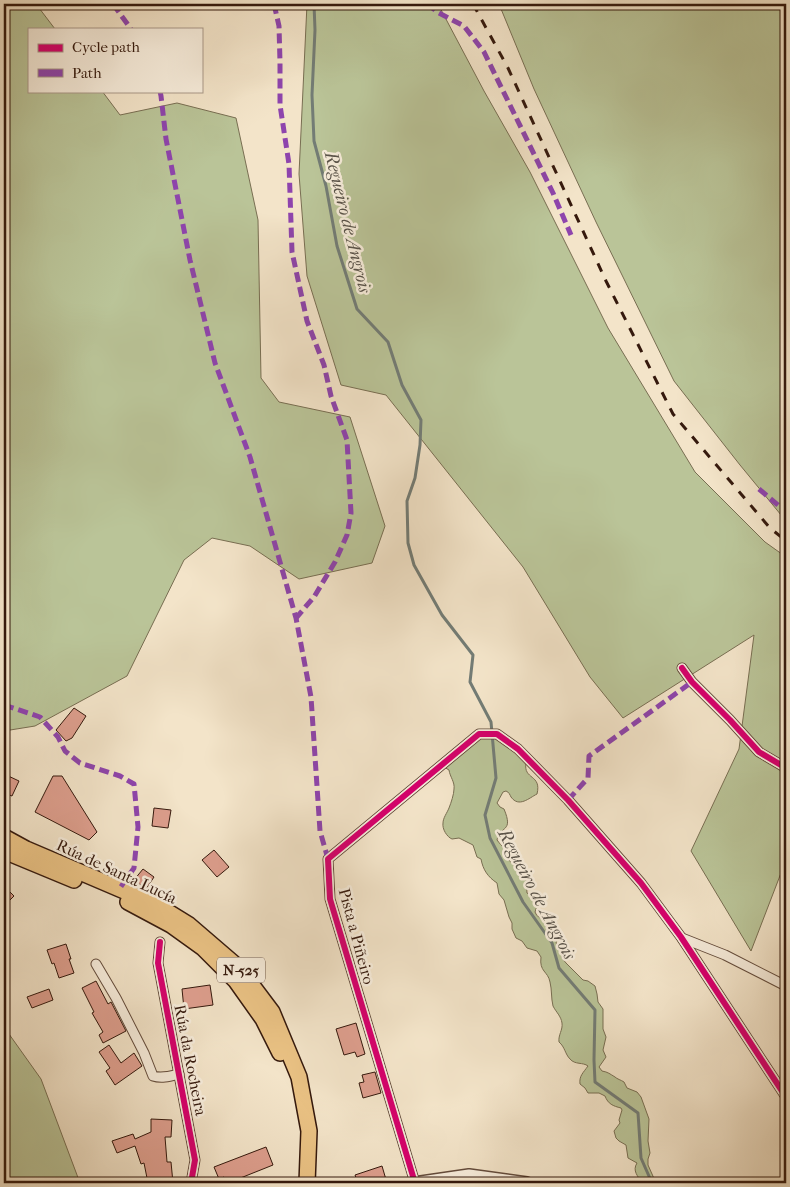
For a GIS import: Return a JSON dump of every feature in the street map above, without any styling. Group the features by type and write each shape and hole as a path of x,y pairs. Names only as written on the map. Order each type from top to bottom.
{"highway":[{"name":"Rúa de Santa Lucía","path":"4,837 35,853 155,904 189,925 239,968 272,1012 299,1077 309,1131 308,1183"},
{"name":"Rúa de Santa Lucía","path":"4,851 129,902 171,926 204,948 236,982 263,1019 285,1062 296,1099 301,1144 301,1183"}],"street":[{"path":"682,668 692,682 759,752 786,768"},
{"name":"Pista a Piñeiro","path":"414,1183 330,899 328,859 479,734 497,734 518,749 568,800 642,883 681,937"},
{"path":"681,937 725,955 786,986"},
{"path":"681,937 786,1096"},
{"name":"Rúa da Rocheira","path":"160,942 158,963 195,1160 191,1183"},
{"name":"Rúa da Rocheira","path":"96,964 116,998 153,1076 165,1077 180,1074"},
{"path":"414,1183 469,1175 527,1183"}],"green space":[{"path":"4,4 36,4 54,28 28,28 28,92 103,92 120,115 177,103 236,118 258,220 261,378 279,402 350,417 385,526 372,563 299,579 250,546 212,538 184,560 127,676 35,726 4,731"},
{"path":"307,4 438,4 530,172 608,328 695,472 765,542 786,557 786,860 751,951 691,851 739,749 754,635 623,718 590,677 523,567 386,395 341,385 307,276 299,174"},
{"path":"499,4 786,4 786,521 674,381 596,222 534,89"},
{"path":"497,736 515,749 526,763 527,772 535,780 538,788 537,794 521,802 514,800 507,791 503,792 497,803 504,809 508,822 497,840 506,851 508,859 526,879 527,893 536,899 537,906 535,912 537,916 552,923 554,926 557,936 556,943 562,951 562,958 583,980 595,986 598,1002 603,1009 603,1029 606,1037 603,1050 606,1057 599,1067 602,1071 624,1082 627,1088 637,1092 641,1097 649,1119 648,1141 650,1153 648,1165 656,1183 642,1183 635,1171 637,1163 628,1158 626,1145 616,1138 614,1131 620,1123 621,1108 611,1104 605,1096 599,1093 588,1093 580,1084 581,1077 588,1066 572,1061 559,1042 562,1023 560,1016 553,1006 550,982 542,969 541,957 537,951 527,948 522,941 516,938 504,900 499,894 497,883 486,873 473,845 459,838 452,839 448,837 444,830 443,821 451,801 454,786 449,770 444,767 481,737"},
{"path":"4,1027 41,1079 80,1183 4,1183"}],"building":[{"path":"74,708 86,716 72,738 66,741 56,730"},
{"path":"4,774 19,781 12,796 4,793"},
{"path":"53,776 62,776 97,832 89,840 35,812"},
{"path":"154,808 171,810 168,828 152,826"},
{"path":"214,850 229,867 217,877 202,860"},
{"path":"143,869 154,877 146,889 134,880"},
{"path":"4,886 14,896 4,906"},
{"path":"66,944 74,973 59,978 47,950"},
{"path":"96,981 108,1004 111,1002 126,1031 103,1043 99,1035 103,1032 92,1013 94,1012 82,988"},
{"path":"210,985 213,1005 184,1009 182,989"},
{"path":"49,989 53,1000 32,1008 27,997"},
{"path":"356,1023 365,1054 357,1057 355,1052 344,1055 336,1029"},
{"path":"109,1045 121,1063 134,1053 142,1066 115,1085 106,1071 110,1068 99,1052"},
{"path":"375,1072 381,1093 363,1098 359,1083 364,1082 362,1075"},
{"path":"151,1119 172,1120 171,1137 165,1137 167,1162 171,1162 173,1183 148,1183 144,1163 141,1164 135,1146 117,1153 112,1141 133,1134 135,1139 151,1132"},
{"path":"266,1147 273,1165 238,1179 240,1183 226,1183 224,1177 219,1179 214,1167"},
{"path":"382,1166 387,1183 358,1183 355,1175"}],"waterway":[{"name":"Regueiro de Angrois","path":"314,4 315,30 312,95 314,141 326,186 337,246 357,309 388,342 402,385 421,420 420,445 415,478 407,501 408,543 414,565 442,615 473,655 470,682 491,722 496,778 485,815 490,838 523,902 552,943 559,968 595,1010 595,1082 638,1113 641,1158 652,1183"}],"railway":[{"path":"473,4 508,68 606,281 673,414 770,528 786,541"}],"marked path":[{"path":"113,4 130,28"},
{"path":"274,4 279,26 280,105 289,164 292,252 307,321 324,365 331,396 347,440 351,513 347,535 335,562 314,597 296,618"},
{"path":"427,4 439,13 464,26 484,52 553,193 571,235"},
{"path":"160,92 166,139 190,260 215,363 250,457 296,618 311,697 320,831 328,859"},
{"path":"759,489 786,512"},
{"path":"568,800 588,778 589,756 692,682"},
{"path":"4,705 40,717 58,737 65,751 80,763 120,776 134,784 138,827 134,868 120,888"}],"cycle path":[{"path":"682,668 692,682 759,752 786,768"},
{"path":"415,1183 330,899 328,859 479,734 497,734 518,749 568,800 641,883 681,937 786,1097"},
{"path":"160,942 158,963 195,1160 191,1183"}]}
